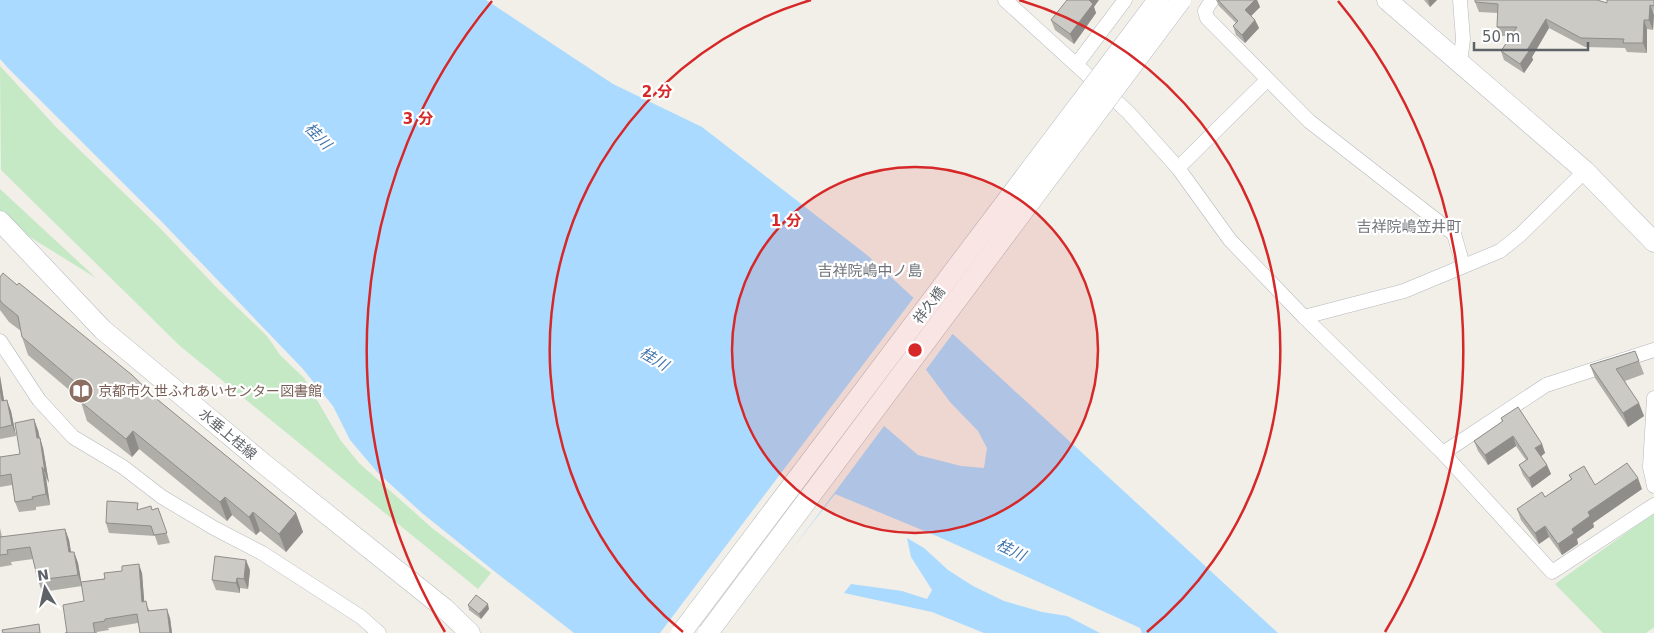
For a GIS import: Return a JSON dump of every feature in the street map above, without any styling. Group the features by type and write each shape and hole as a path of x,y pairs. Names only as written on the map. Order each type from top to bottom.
{"street":[{"path":"1005,0 1128,112 1178,168 1230,240 1304,317 1443,453 1552,572 1654,505"},
{"path":"1076,64 1125,0"},
{"name":"祥久橋","path":"681,633 1158,0"},
{"name":"祥久橋","path":"708,633 1181,0"},
{"path":"1212,0 1205,11 1206,18 1309,121 1454,234 1463,266"},
{"path":"1387,0 1585,171 1654,242"},
{"path":"1460,0 1463,39 1460,63"},
{"path":"1178,168 1267,80"},
{"path":"1304,317 1404,292 1500,251 1520,235 1585,171"},
{"name":"水垂上桂線","path":"0,221 103,330 264,464 444,608 460,629"},
{"path":"0,341 39,400 73,437 123,467 162,497 214,528 262,553 361,617 379,633"},
{"path":"1443,453 1546,385 1654,350"},
{"path":"1654,398 1650,467 1654,486"}],"green space":[{"path":"0,66 56,127 267,336 280,355 304,378 341,441 359,463 432,528 491,573 478,589 180,346 1,170"},
{"path":"0,189 96,278 9,224 0,214"},
{"path":"1654,513 1654,627 1646,633 1603,633 1555,584"}],"water":[{"name":"桂川","path":"0,0 486,0 613,84 702,127 867,255 1278,633 1142,633 1140,628 939,537 835,494 727,633 574,633 422,513 378,473 350,440 333,406 302,368 162,222 0,59","holes":["924,367 950,402 978,431 987,448 984,468 961,466 918,455 883,425"]},
{"path":"907,538 924,548 948,570 973,586 1004,601 1042,612 1067,616 1100,633 984,633 932,612 844,593 851,584 902,591 927,599 932,590 911,557"}],"pier":[{"path":"915,296 954,332 730,633 660,633"}],"building":[{"path":"1067,0 1089,0 1093,4 1070,34 1051,20"},
{"path":"1218,0 1255,0 1245,10 1255,20 1242,35 1233,26 1238,21"},
{"path":"1475,0 1597,0 1607,3 1607,0 1654,0 1654,6 1650,5 1649,20 1644,20 1643,43 1623,43 1624,39 1581,38 1546,19 1520,64 1501,51 1517,27 1497,27 1498,4 1475,2"},
{"path":"3,273 17,285 19,283 132,375 158,400 296,513 279,534 253,512 249,517 225,497 220,502 133,431 126,439 81,402 82,388 22,337 18,316 0,300 0,277"},
{"path":"1635,351 1639,361 1616,369 1639,403 1623,413 1590,365"},
{"path":"0,388 2,401 7,400 12,425 0,428"},
{"path":"1518,407 1542,444 1535,448 1547,465 1529,478 1519,465 1528,459 1513,436 1485,455 1474,441 1503,421 1501,418"},
{"path":"34,419 37,438 40,438 46,494 32,497 33,499 15,502 11,474 0,476 0,457 20,454 15,423"},
{"path":"1627,463 1638,478 1588,512 1590,516 1572,529 1574,533 1558,544 1545,526 1535,533 1517,509 1542,492 1545,497 1572,479 1569,475 1584,466 1595,485"},
{"path":"107,501 138,503 137,510 151,506 152,510 158,508 167,533 154,535 151,526 106,523"},
{"path":"65,529 69,552 74,552 78,575 38,580 30,547 7,550 8,554 0,555 0,537"},
{"path":"215,556 246,560 244,579 237,578 236,583 212,580"},
{"path":"139,564 142,602 146,601 148,611 167,609 170,633 140,633 137,614 105,619 105,621 93,623 95,633 67,633 63,605 84,601 81,582 105,579 104,573 122,571 122,566"},
{"path":"476,595 488,604 479,614 468,605"},
{"path":"39,624 40,633 3,633 2,630"}],"place":[{"name":"京都市久世ふれあいセンター図書館","path":"81,391"}],"district":[{"name":"吉祥院嶋笠井町","path":"1409,227"},
{"name":"吉祥院嶋中ノ島","path":"870,271"}]}
